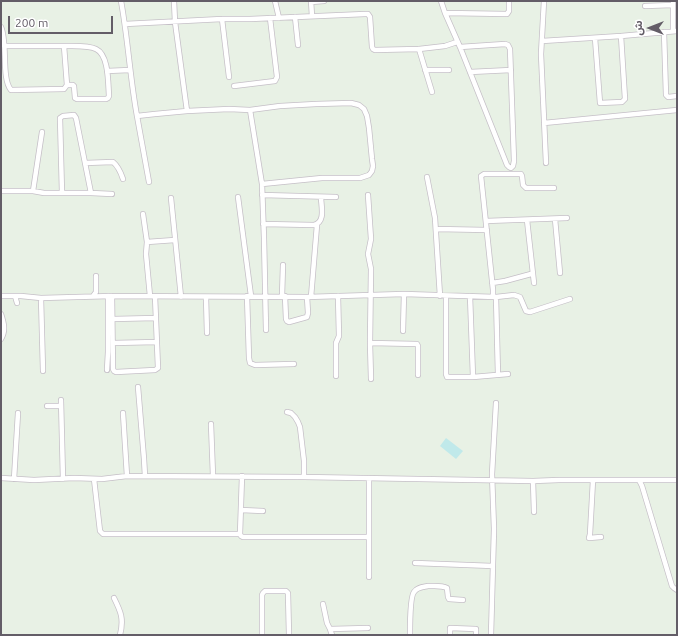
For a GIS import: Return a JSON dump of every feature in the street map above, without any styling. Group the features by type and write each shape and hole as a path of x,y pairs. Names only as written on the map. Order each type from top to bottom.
{"street":[{"path":"121,1 137,116 149,182"},
{"path":"174,1 175,22 187,111"},
{"path":"275,1 279,18"},
{"path":"312,16 311,1 324,1"},
{"path":"441,1 508,167 511,168 514,161 510,49 508,45 505,44 460,47"},
{"path":"445,13 507,14 509,11 509,1"},
{"path":"544,1 541,54 546,163"},
{"path":"542,41 675,31 673,3 645,6"},
{"path":"125,24 368,14 370,17 372,49 378,51 419,49 445,46 457,42"},
{"path":"295,17 298,45"},
{"path":"234,86 275,81 277,77 270,18"},
{"path":"222,19 229,78"},
{"path":"1,27 6,79 11,90 64,89 67,85 73,85 75,98 77,99 108,98 109,96 107,71 102,53 95,48 64,46 4,46"},
{"path":"664,32 666,95 668,97 677,96"},
{"path":"595,38 600,104 622,102 625,99 621,36"},
{"path":"64,46 67,85"},
{"path":"419,49 432,92"},
{"path":"107,71 130,70"},
{"path":"425,70 449,70"},
{"path":"470,72 511,70"},
{"path":"137,116 187,111 229,109 250,110 280,106 326,103 354,103 362,107 367,116 373,166 369,175 360,178 322,178 262,184"},
{"path":"250,110 262,184 266,330"},
{"path":"544,123 677,110"},
{"path":"62,193 60,118 62,116 74,115 76,118 91,193"},
{"path":"33,191 42,132"},
{"path":"85,163 113,162 123,179"},
{"path":"498,375 494,297 480,178 482,174 520,174 522,176 523,185 526,188 554,188"},
{"path":"427,176 436,229 443,296 446,376 449,378 508,374"},
{"path":"1,191 112,194"},
{"path":"262,195 336,197"},
{"path":"368,195 371,239 368,254 371,269 371,379"},
{"path":"283,265 283,296 286,319 289,322 307,317 317,225 322,219 321,197"},
{"path":"171,198 181,297"},
{"path":"238,198 249,296 248,358 250,363 255,365 294,364"},
{"path":"110,296 113,319 113,369 115,372 156,370 158,368 156,318 146,254 143,214"},
{"path":"486,221 567,218"},
{"path":"554,219 560,273"},
{"path":"527,220 534,283"},
{"path":"263,224 317,225"},
{"path":"436,229 487,230"},
{"path":"146,242 175,240"},
{"path":"492,282 505,281 531,274"},
{"path":"94,296 96,292 96,276"},
{"path":"403,331 404,294"},
{"path":"1,296 41,298 94,296 309,297 404,294 494,297 514,295 521,299 526,311 530,312 570,299"},
{"path":"15,296 17,303"},
{"path":"107,370 110,296"},
{"path":"336,376 336,343 339,336 338,296"},
{"path":"470,296 473,377"},
{"path":"206,297 207,333"},
{"path":"41,298 43,371"},
{"path":"1,314 4,334 1,339"},
{"path":"113,319 156,318"},
{"path":"113,344 157,342"},
{"path":"370,343 417,344 418,375"},
{"path":"138,387 144,458 144,476"},
{"path":"61,400 63,479"},
{"path":"491,635 494,529 493,480 496,403"},
{"path":"47,406 61,406"},
{"path":"286,412 291,413 295,417 300,427 304,461 304,477"},
{"path":"14,479 18,413"},
{"path":"122,413 127,476"},
{"path":"211,424 213,476"},
{"path":"1,478 34,480 102,479 127,476 242,476 533,481 677,480"},
{"path":"240,534 242,476"},
{"path":"94,478 100,531 102,533 240,534 243,537 369,537"},
{"path":"369,478 369,577"},
{"path":"593,480 589,538 601,537"},
{"path":"639,480 672,586 677,590"},
{"path":"533,481 534,512"},
{"path":"241,510 263,511"},
{"path":"415,563 493,566"},
{"path":"410,635 410,617 413,594 417,589 427,586 440,586 447,588 449,599 462,600"},
{"path":"262,635 262,594 265,591 286,591 289,594 289,635"},
{"path":"114,598 120,610 122,622 120,635"},
{"path":"323,604 327,623 332,635"},
{"path":"330,628 368,628"},
{"path":"450,635 450,628 476,628 476,635"}],"shaded area":[{"path":"446,438 463,451 456,459 440,446"}]}
